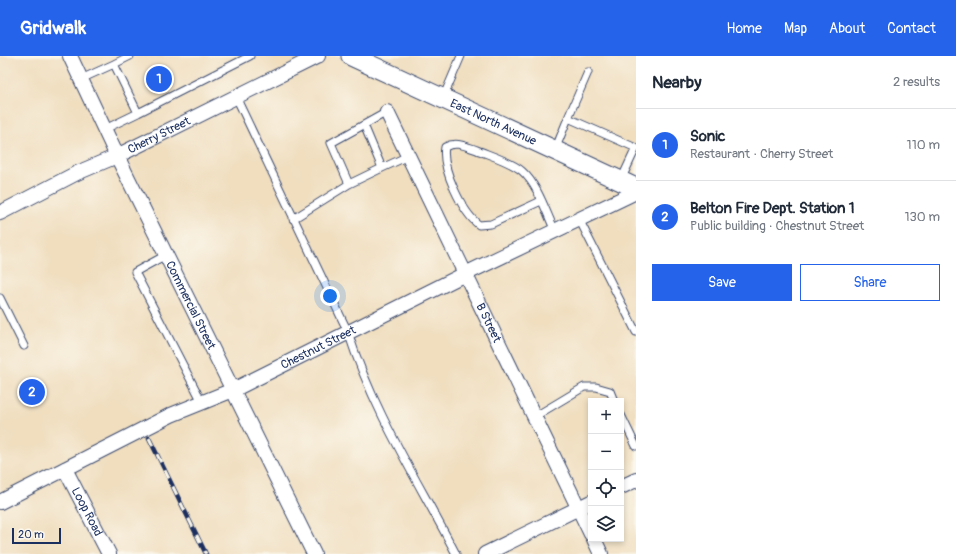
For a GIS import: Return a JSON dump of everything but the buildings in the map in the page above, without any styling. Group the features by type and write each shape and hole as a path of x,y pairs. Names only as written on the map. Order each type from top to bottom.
{"main road":[{"name":"East North Avenue","path":"351,56 628,184"}],"street":[{"name":"Commercial Street","path":"70,56 117,156 314,554"},
{"name":"Cherry Street","path":"0,213 77,173 117,156 318,56"},
{"name":"B Street","path":"387,112 534,417 585,506 588,520"},
{"name":"Chestnut Street","path":"0,502 171,416 233,390 465,274 636,192"},
{"name":"Loop Road","path":"65,469 109,554"},
{"path":"624,486 636,480"},
{"path":"485,554 585,506"},
{"path":"595,542 601,554"}],"lane":[{"path":"81,79 130,56"},
{"path":"105,129 250,56"},
{"path":"443,98 461,56"},
{"path":"114,64 138,113"},
{"path":"555,150 588,72"},
{"path":"236,96 348,332 377,406 411,473 456,554"},
{"path":"349,184 330,143 387,112"},
{"path":"568,118 636,148 628,184"},
{"path":"364,125 382,168"},
{"path":"541,201 491,224 479,225 470,218 448,175 444,155 445,147 452,143 459,144 495,157 522,170 533,184 541,201 555,231"},
{"path":"294,219 349,184 408,156"},
{"path":"579,219 636,332"},
{"path":"166,255 136,272 202,402"},
{"path":"0,298 24,346"},
{"path":"534,417 584,387 596,387 610,391 613,398"},
{"path":"624,421 636,446"}],"railway":[{"path":"149,438 206,554"}],"place":[{"name":"Sonic","path":"159,79"},
{"name":"Belton Fire Dept. Station 1","path":"32,392"}]}
